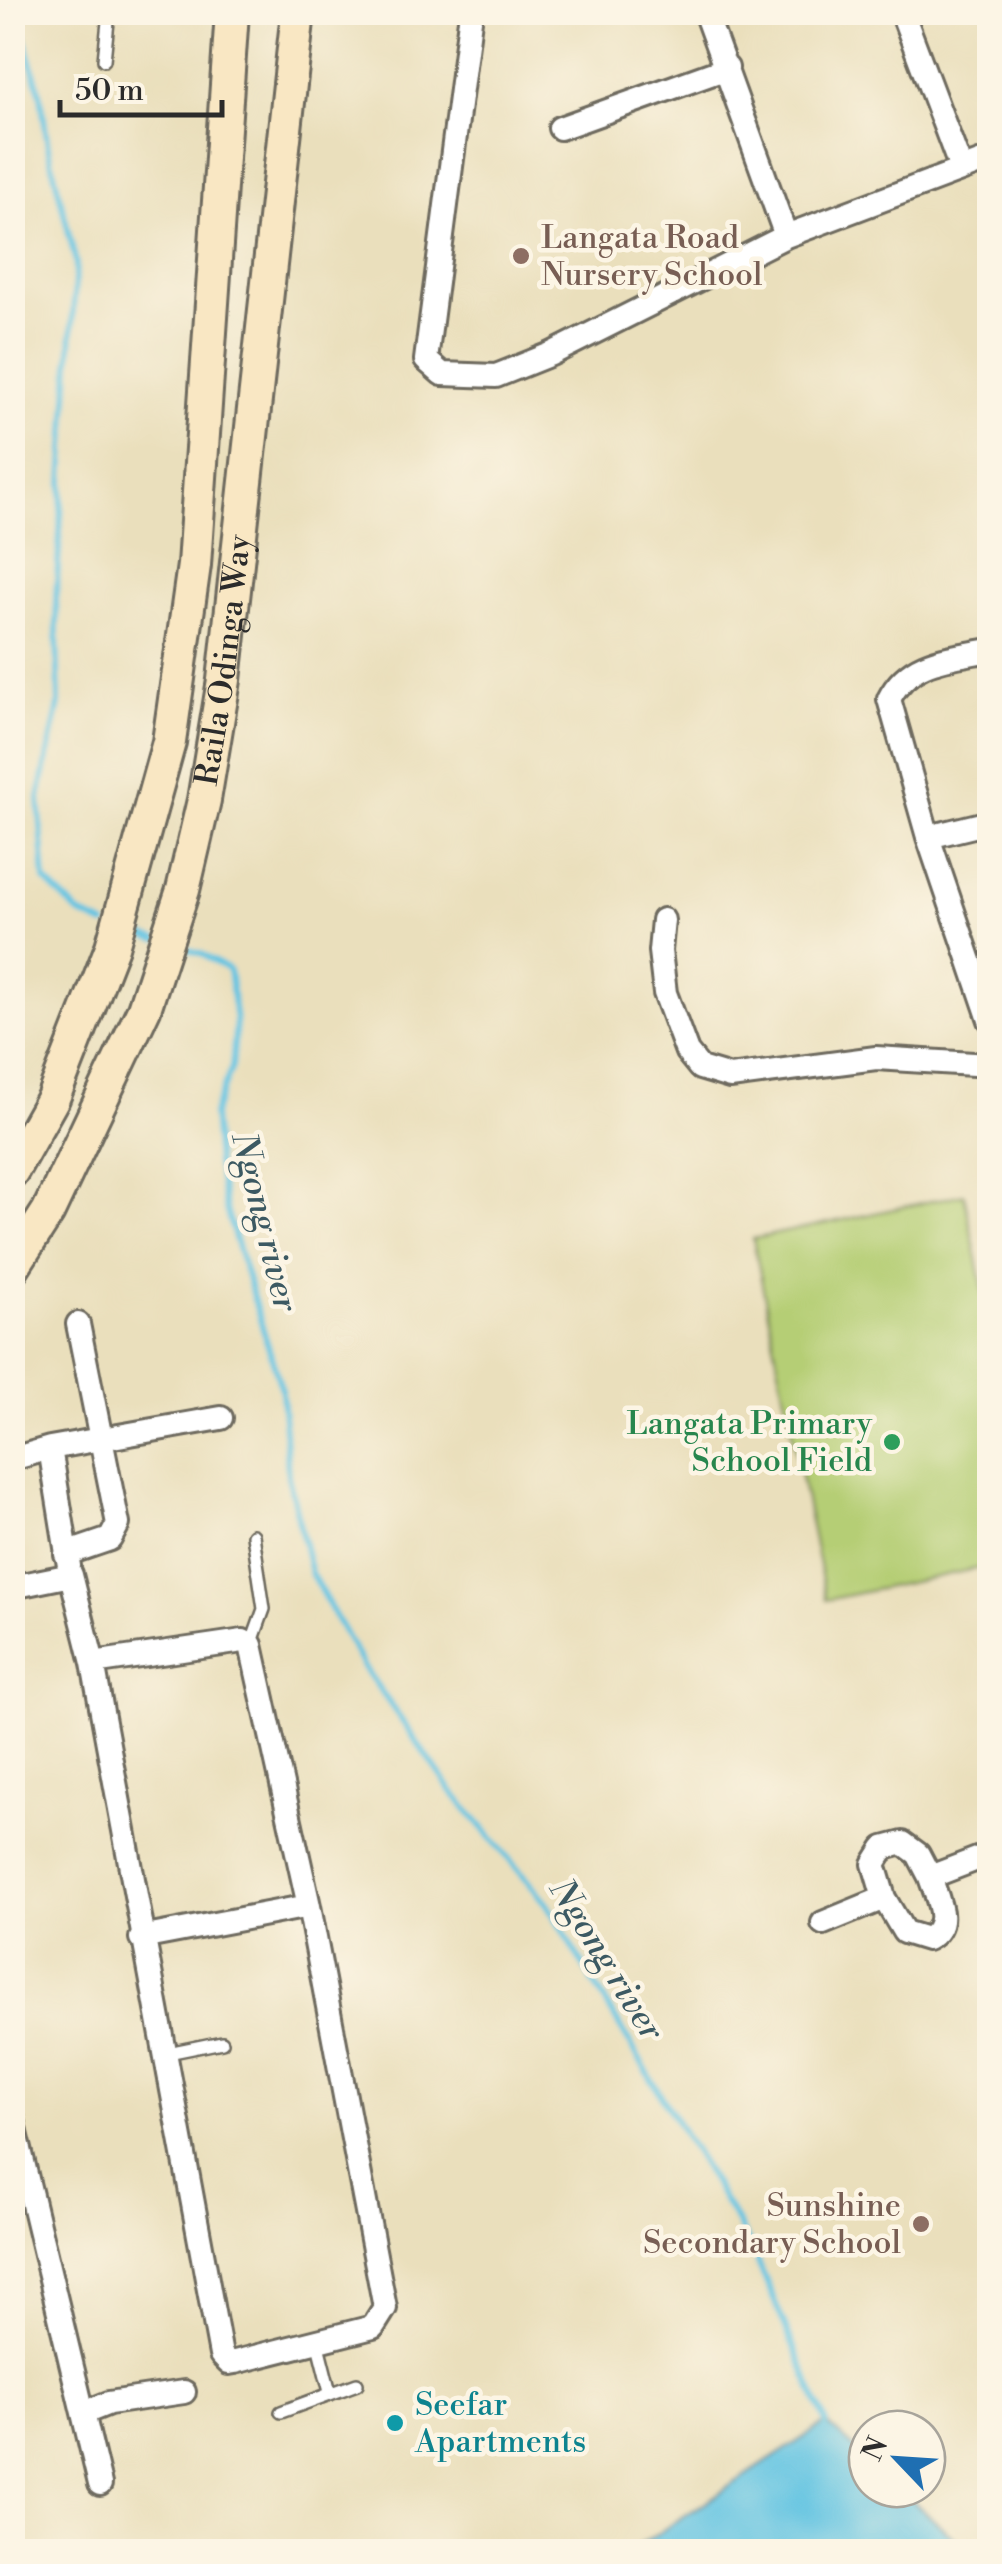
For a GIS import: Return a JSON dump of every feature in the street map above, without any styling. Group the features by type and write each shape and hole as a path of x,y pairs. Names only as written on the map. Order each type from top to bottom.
{"main road":[{"name":"Raila Odinga Way","path":"12,1171 53,1098 112,947 169,742 194,565 232,12"},
{"name":"Raila Odinga Way","path":"12,1268 48,1212 108,1092 165,945 204,800 224,680 298,12"},
{"path":"208,370 256,370"}],"street":[{"path":"471,12 426,360 430,367 459,378 496,376 551,354 786,236 960,166 990,158"},
{"path":"705,12 786,236"},
{"path":"902,12 960,166"},
{"path":"560,128 727,68"},
{"path":"990,650 920,665 898,682 889,700 928,837 990,1020"},
{"path":"928,837 990,822"},
{"path":"663,920 660,951 665,994 687,1052 700,1068 730,1077 876,1058 990,1066"},
{"path":"12,1587 68,1564 110,1540 118,1524 78,1324"},
{"path":"12,1459 50,1448 221,1418"},
{"path":"50,1448 68,1564 94,1663 141,1938 221,2355 228,2362 235,2362 373,2327 385,2308 309,1906 251,1645 243,1641 94,1663"},
{"path":"904,1843 918,1854 930,1877 942,1915 941,1926 927,1939 904,1932 884,1898 874,1864 884,1848 904,1843"},
{"path":"930,1877 990,1854"},
{"path":"824,1923 884,1898"},
{"path":"141,1938 309,1906"},
{"path":"12,2116 100,2484"},
{"path":"84,2414 110,2403 184,2392"}],"lane":[{"path":"104,60 109,12"},
{"path":"251,1645 264,1609 253,1534"},
{"path":"164,2054 222,2042"},
{"path":"317,2341 330,2392"},
{"path":"281,2412 357,2384"}],"green space":[{"name":"Langata Primary School Field","path":"964,1194 989,1319 989,1566 826,1600 753,1239"}],"water":[{"path":"826,2423 847,2442 847,2509 922,2509 969,2551 631,2551"}],"waterway":[{"name":"Ngong river","path":"17,12 41,96 48,147 76,263 56,599 59,704 39,798 45,880 80,914 105,925"},
{"name":"Ngong river","path":"127,931 158,940"},
{"name":"Ngong river","path":"175,945 202,954 229,970 236,1021 232,1067 213,1114 217,1164 225,1206 282,1391 288,1476 311,1573 363,1666 450,1789 547,1904 752,2248 826,2423"}],"place":[{"name":"Langata Road Nursery School","path":"521,256"},
{"name":"Langata Primary School Field","path":"892,1442"},
{"name":"Sunshine Secondary School","path":"921,2224"},
{"name":"Seefar Apartments","path":"395,2423"}]}
